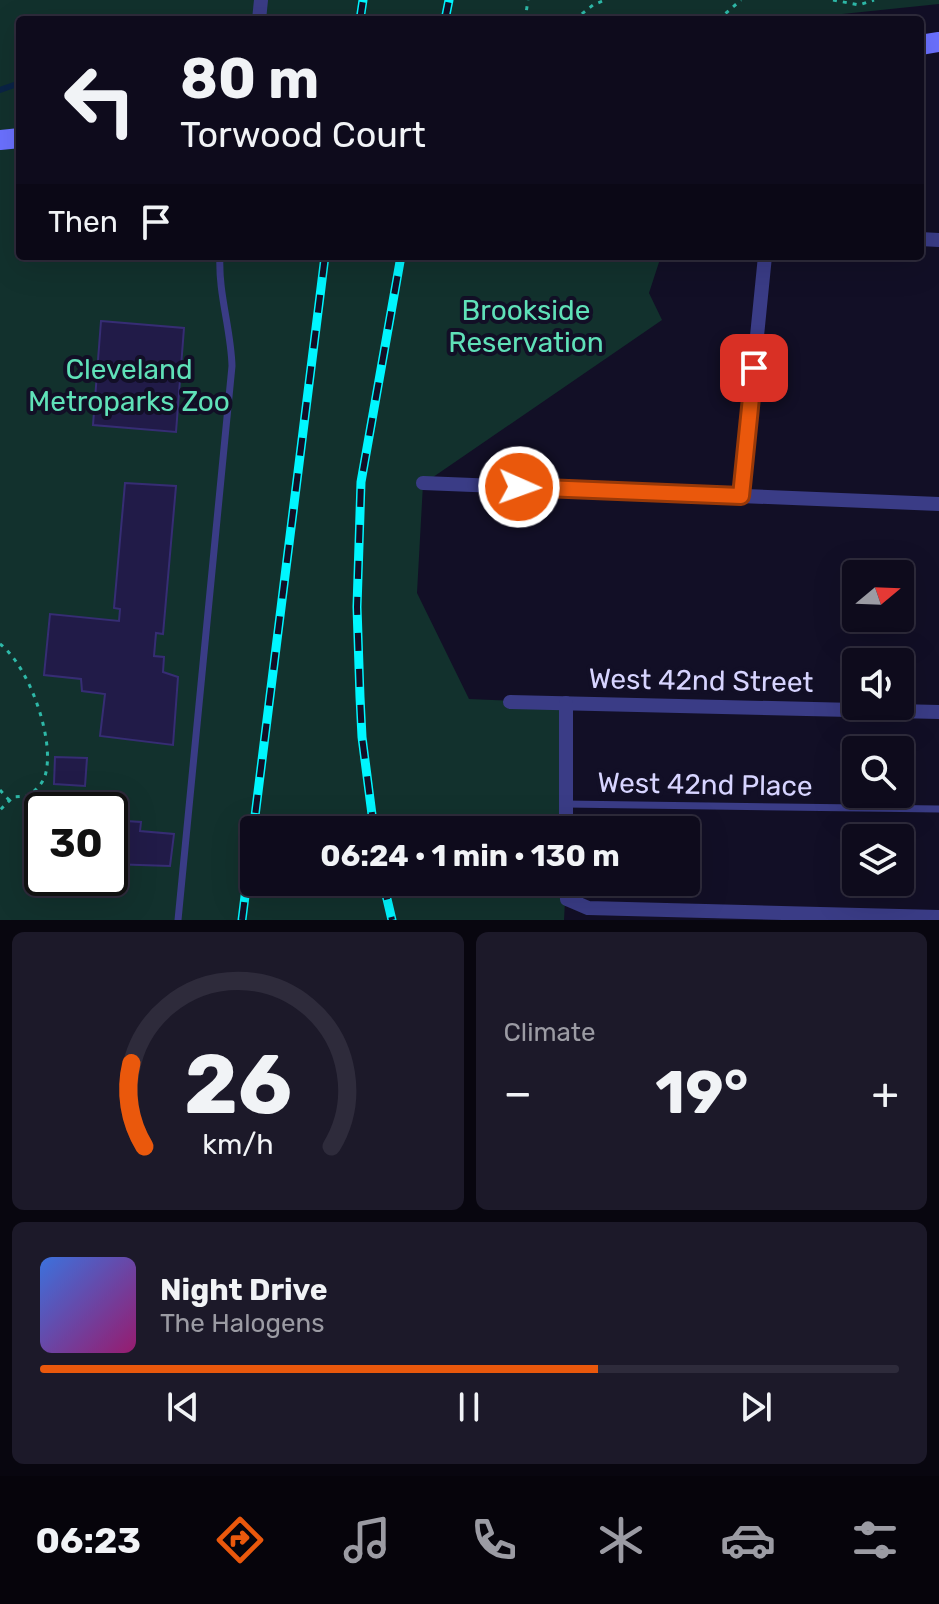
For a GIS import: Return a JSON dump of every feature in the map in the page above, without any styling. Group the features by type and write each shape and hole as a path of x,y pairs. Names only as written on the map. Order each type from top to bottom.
{"street":[{"path":"741,496 765,260"},
{"path":"423,483 939,504"},
{"name":"West 42nd Street","path":"510,702 939,712"},
{"path":"565,816 566,703"},
{"path":"567,896 567,899 588,908 939,917"}],"lane":[{"path":"178,920 232,366 219,277 220,260"},
{"name":"West 42nd Place","path":"565,804 939,809"}],"path":[{"path":"579,16 605,0"},
{"path":"723,16 741,0"},
{"path":"833,0 859,5 874,0"},
{"path":"0,644 24,676 41,714 48,746 45,776 39,787 29,796 13,797 0,810"},
{"path":"0,790 9,800"}],"green space":[{"path":"0,0 939,0 939,4 823,16 16,16 16,260 660,260 649,293 662,320 423,484 417,593 469,699 566,703 566,816 240,816 240,896 565,896 564,920 0,920"}],"building":[{"path":"101,321 184,328 176,432 93,425"},
{"path":"125,483 176,486 163,634 156,633 154,656 164,657 163,672 178,677 173,745 100,736 105,694 82,691 81,679 44,675 50,614 119,621 120,609 114,608"},
{"path":"55,757 87,758 85,786 54,784"},
{"path":"128,821 141,822 140,831 174,834 170,866 128,865"}],"waterway":[{"path":"0,90 16,84"}],"railway":[{"path":"361,16 363,0"},
{"path":"446,16 449,0"},
{"path":"242,920 324,260"},
{"path":"372,816 360,697 357,607 361,482 400,260"},
{"path":"386,896 392,920"}],"route":[{"path":"519,487 741,496 754,368"}],"park label":[{"name":"Brookside Reservation","path":"526,326"},
{"name":"Cleveland Metroparks Zoo","path":"129,385"}]}
